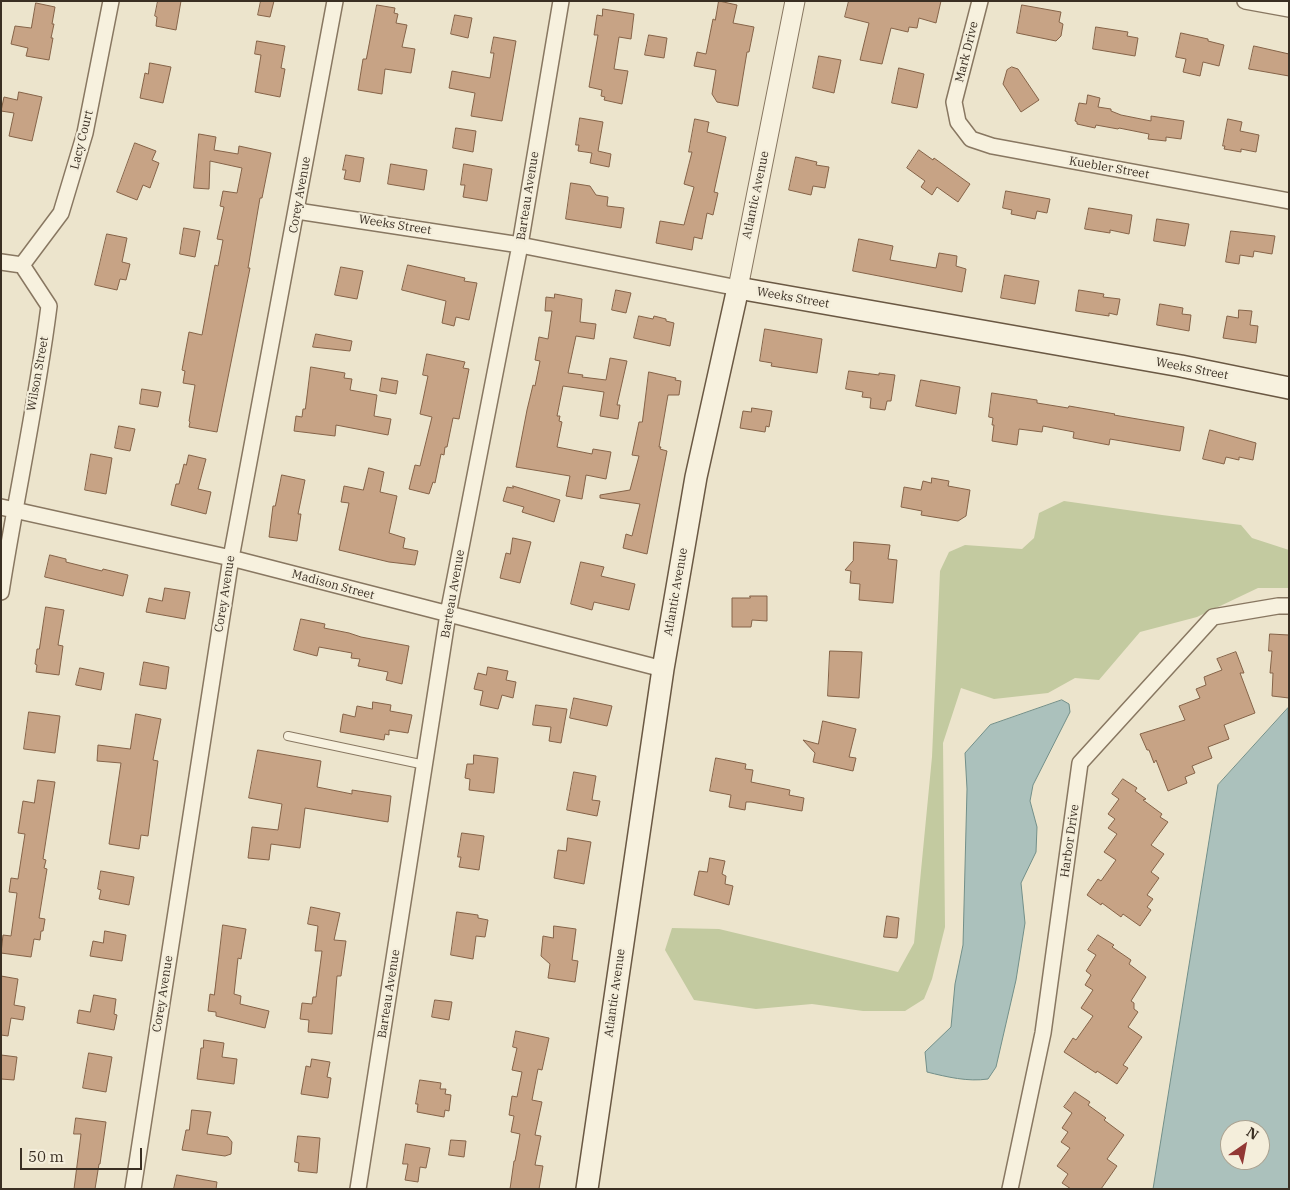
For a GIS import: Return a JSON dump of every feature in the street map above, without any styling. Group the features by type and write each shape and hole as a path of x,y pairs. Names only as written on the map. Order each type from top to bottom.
{"main road":[{"name":"Weeks Street","path":"738,288 1181,366 1289,388"},
{"name":"Atlantic Avenue","path":"587,1189 663,669 696,476 738,288"}],"street":[{"name":"Lacy Court","path":"22,265 61,212 64,204 85,133 111,1"},
{"name":"Corey Avenue","path":"133,1189 231,558 335,1"},
{"name":"Barteau Avenue","path":"358,1189 448,614 520,245 561,1"},
{"name":"Atlantic Avenue","path":"738,288 795,1"},
{"name":"Mark Drive","path":"954,102 980,1"},
{"path":"1245,1 1289,9"},
{"name":"Kuebler Street","path":"954,102 958,122 971,139 992,146 1289,201"},
{"name":"Weeks Street","path":"297,211 520,245 738,288"},
{"path":"1,262 22,265"},
{"name":"Wilson Street","path":"1,592 8,509 44,343 49,306 22,265"},
{"name":"Madison Street","path":"8,509 231,558 663,669"},
{"name":"Harbor Drive","path":"1010,1189 1043,1033 1080,763 1213,617 1278,606 1289,606"}],"lane":[{"path":"288,736 425,765"}],"green space":[{"path":"1064,501 1241,525 1252,538 1289,550 1289,588 1258,588 1197,617 1140,632 1099,680 1075,678 1048,693 994,699 961,688 943,743 945,927 932,979 924,999 905,1011 863,1011 812,1004 756,1009 694,1000 665,950 672,928 719,929 898,972 914,943 932,757 940,571 949,552 965,545 1022,549 1034,538 1039,513"}],"water":[{"path":"1062,700 1069,704 1070,712 1033,785 1030,801 1037,827 1036,852 1021,883 1025,923 1016,980 996,1067 988,1079 980,1080 942,1076 927,1072 925,1052 951,1027 955,984 963,945 967,789 965,753 990,725"},
{"path":"1288,708 1289,1189 1153,1189 1218,785"}],"building":[{"path":"158,1 181,1 176,30 156,26 157,17 155,16"},
{"path":"261,1 274,1 270,17 258,15"},
{"path":"719,1 737,5 733,23 754,27 749,52 747,52 738,106 717,102 712,94 716,70 694,66 697,52 706,54 713,19 715,20"},
{"path":"849,1 941,1 936,23 919,18 917,28 909,27 908,32 891,28 882,64 860,60 869,23 845,17"},
{"path":"36,3 55,7 49,60 26,56 28,48 11,44 15,26 31,28"},
{"path":"377,5 395,8 394,13 398,14 396,23 407,25 402,47 415,49 411,73 385,69 382,94 358,90 363,59 366,59"},
{"path":"1022,5 1061,12 1059,22 1063,24 1061,36 1056,41 1017,33"},
{"path":"603,9 634,14 631,39 619,37 614,69 628,71 622,104 604,100 605,97 601,96 602,90 589,87 598,35 594,35 597,15 602,16"},
{"path":"455,15 472,18 468,38 451,34"},
{"path":"1096,27 1128,32 1127,36 1138,38 1135,56 1093,49"},
{"path":"1181,33 1224,45 1219,66 1203,62 1200,76 1183,72 1186,59 1176,57"},
{"path":"649,35 667,38 664,58 645,55"},
{"path":"494,37 516,41 502,121 471,116 475,93 449,88 452,71 490,78 494,53 491,53"},
{"path":"257,41 285,46 281,68 285,69 280,97 255,92 261,55 255,54"},
{"path":"1254,46 1289,54 1289,76 1249,69"},
{"path":"819,56 841,60 834,93 813,88"},
{"path":"150,63 171,67 163,103 140,98 145,73 148,74"},
{"path":"1012,67 1018,69 1039,100 1021,112 1003,84 1007,70"},
{"path":"899,68 924,74 917,108 892,103"},
{"path":"19,92 42,97 32,141 9,136 14,113 1,111 4,97 17,100"},
{"path":"1088,95 1100,98 1098,107 1111,109 1111,111 1121,115 1151,121 1151,116 1184,121 1181,139 1166,137 1166,141 1148,139 1149,134 1119,128 1096,125 1095,128 1077,124 1075,121 1079,103 1086,104"},
{"path":"580,118 603,122 598,151 611,154 609,167 590,163 592,153 578,151 579,145 576,145"},
{"path":"695,119 709,122 707,132 726,137 714,192 718,193 713,215 707,213 702,239 694,237 692,250 656,243 660,221 684,225 694,187 684,184 692,152 689,152"},
{"path":"1228,119 1242,122 1240,131 1259,135 1256,152 1241,149 1241,152 1224,149"},
{"path":"456,128 476,131 473,152 453,148"},
{"path":"199,134 216,137 214,150 238,154 239,146 271,153 262,198 260,198 248,268 250,268 217,432 189,427 195,385 183,383 185,371 182,370 189,332 202,335 215,265 218,266 223,240 217,239 224,207 220,206 223,191 237,193 242,168 210,161 209,189 194,188"},
{"path":"135,143 156,151 152,160 159,163 150,188 143,185 137,200 117,192"},
{"path":"919,150 933,160 934,158 970,184 958,202 937,187 932,195 921,187 925,181 907,168"},
{"path":"346,155 364,158 360,182 344,179 346,170 343,170"},
{"path":"796,157 817,162 816,165 829,167 825,188 813,186 811,195 789,190"},
{"path":"391,164 427,170 424,190 388,184"},
{"path":"464,164 492,169 487,201 463,197 465,185 461,185"},
{"path":"571,183 590,186 596,195 608,197 607,206 624,208 621,228 566,219"},
{"path":"1006,191 1050,199 1047,213 1037,211 1035,219 1011,214 1012,210 1003,208"},
{"path":"1089,208 1132,215 1129,234 1110,230 1110,233 1085,229"},
{"path":"1157,219 1189,224 1185,246 1154,241"},
{"path":"184,228 200,231 195,257 180,254"},
{"path":"1231,231 1275,236 1272,254 1254,251 1253,257 1240,255 1239,264 1226,262"},
{"path":"107,234 127,238 122,262 130,264 126,280 120,279 117,290 95,285"},
{"path":"859,239 893,246 890,260 936,268 939,253 957,256 956,266 966,269 962,292 853,271"},
{"path":"408,265 465,278 464,281 477,283 469,320 456,317 454,326 442,323 446,301 402,290"},
{"path":"341,267 363,271 357,299 335,295"},
{"path":"1005,275 1039,281 1035,304 1001,298"},
{"path":"616,290 631,293 626,313 612,310"},
{"path":"1079,290 1104,294 1103,297 1120,299 1117,315 1109,313 1109,316 1076,311"},
{"path":"555,294 582,299 580,322 596,324 594,339 576,336 568,373 606,380 610,358 627,361 617,405 620,405 618,419 600,416 604,392 563,386 557,416 560,416 559,421 562,422 557,447 592,454 593,449 611,452 606,479 586,475 582,499 566,496 570,476 516,467 527,410 533,385 535,386 540,361 535,360 539,337 548,339 552,311 545,311 546,297 554,298"},
{"path":"1160,304 1183,308 1182,314 1191,315 1189,331 1157,325"},
{"path":"1239,310 1252,311 1250,325 1258,326 1256,343 1223,338 1227,316 1238,318"},
{"path":"639,316 653,319 654,316 674,323 670,346 634,338"},
{"path":"765,329 822,339 817,373 771,366 772,363 760,361"},
{"path":"316,334 352,341 350,351 313,347"},
{"path":"427,354 465,362 463,368 469,369 459,419 453,418 447,447 445,447 444,455 441,454 435,483 433,482 429,494 409,489 415,465 420,466 432,417 420,414 428,376 423,375"},
{"path":"311,367 345,373 344,378 352,379 350,390 377,395 374,416 391,419 388,435 336,425 335,436 294,431 296,416 302,417 303,409 305,409"},
{"path":"849,371 895,375 891,401 887,401 885,410 870,408 871,398 862,397 863,392 846,389"},
{"path":"649,372 676,378 675,380 681,381 679,395 668,395 659,447 667,451 647,554 623,548 626,534 632,536 640,504 600,498 600,495 630,490 639,456 632,455 639,422 642,422"},
{"path":"382,378 398,381 396,394 380,391"},
{"path":"921,380 960,387 956,414 916,406"},
{"path":"142,389 161,392 158,407 140,404"},
{"path":"992,393 1037,400 1037,403 1068,408 1069,406 1184,427 1180,451 1110,439 1109,445 1073,438 1074,432 1043,426 1042,432 1019,429 1017,445 992,441 994,425 992,425 993,418 989,417"},
{"path":"752,408 772,411 769,427 766,426 765,432 740,428 743,411 751,412"},
{"path":"119,426 135,429 130,451 115,448"},
{"path":"1210,430 1256,443 1253,460 1239,457 1239,460 1226,457 1224,464 1203,459"},
{"path":"91,454 112,458 106,494 85,490"},
{"path":"189,455 206,459 198,489 211,492 206,514 171,505 176,484 179,484 184,464 186,465"},
{"path":"369,468 384,472 380,492 397,496 389,533 405,538 403,548 418,551 415,565 389,562 339,550 349,503 341,502 344,486 363,490"},
{"path":"282,475 305,480 298,514 301,514 297,541 269,537 273,506 275,506"},
{"path":"932,478 949,481 948,486 970,490 966,516 958,521 921,515 922,511 901,507 904,487 921,490 923,481 931,483"},
{"path":"513,486 560,500 554,522 522,512 524,507 503,501 507,487 513,488"},
{"path":"513,538 531,542 520,583 500,578 506,553 510,554"},
{"path":"854,542 890,545 888,559 897,560 893,603 859,600 860,584 850,583 851,571 845,570 853,561"},
{"path":"50,555 66,559 66,562 128,575 123,596 45,577"},
{"path":"581,562 604,567 601,576 635,584 629,610 594,602 592,610 571,604"},
{"path":"165,588 190,592 185,619 146,612 149,598 162,601"},
{"path":"750,596 767,596 767,621 752,620 751,627 732,627 732,598 750,598"},
{"path":"46,607 64,610 58,645 63,646 59,675 36,672 37,649 39,649"},
{"path":"301,619 325,624 324,628 409,646 402,684 386,680 388,672 358,666 360,659 351,658 352,653 319,647 317,656 294,650"},
{"path":"1270,634 1289,635 1289,698 1272,696 1273,673 1270,673 1272,651 1269,651"},
{"path":"830,651 862,652 859,698 828,696"},
{"path":"1236,652 1244,673 1240,673 1255,713 1224,725 1229,739 1208,747 1212,758 1192,766 1195,773 1185,777 1187,783 1168,791 1156,760 1154,763 1140,734 1185,720 1179,706 1200,698 1196,689 1206,685 1204,677 1222,670 1217,659"},
{"path":"144,662 169,667 166,689 140,685"},
{"path":"488,667 508,671 506,680 516,682 513,698 502,695 498,709 480,705 483,691 474,689 478,673 486,675"},
{"path":"80,668 104,673 101,690 76,685"},
{"path":"574,698 612,706 607,726 570,718"},
{"path":"373,702 391,705 390,711 412,715 408,733 389,730 389,735 385,734 384,740 340,732 343,714 355,717 357,706 372,709"},
{"path":"536,705 567,709 561,743 549,741 551,727 533,725"},
{"path":"29,712 60,716 55,753 24,749"},
{"path":"136,714 161,719 153,760 158,761 148,836 141,835 139,849 109,844 121,763 97,761 98,745 130,749"},
{"path":"823,721 856,729 849,757 856,758 853,771 813,762 815,753 803,740 818,744"},
{"path":"258,750 321,761 317,787 352,794 352,790 391,796 388,822 305,808 300,848 271,844 269,860 248,858 252,827 278,830 282,804 249,798"},
{"path":"474,755 498,758 494,793 469,790 470,779 465,778 467,764 473,764"},
{"path":"716,758 746,764 745,769 753,770 751,782 790,790 789,795 804,798 802,811 751,802 746,802 745,810 729,807 731,795 710,791"},
{"path":"574,772 596,776 592,800 600,801 597,816 567,810"},
{"path":"1123,779 1137,788 1135,791 1146,799 1143,800 1162,814 1160,817 1168,822 1151,845 1164,854 1151,872 1159,878 1147,895 1153,899 1147,907 1151,910 1140,926 1123,914 1121,917 1087,895 1098,879 1101,881 1116,860 1104,852 1117,834 1108,828 1115,819 1108,814 1119,799 1112,794"},
{"path":"38,780 55,782 43,859 46,860 44,868 47,869 39,918 45,919 40,940 34,939 31,957 1,953 3,935 11,936 17,893 9,892 11,878 18,879 25,834 18,833 23,801 34,803"},
{"path":"462,833 484,836 479,870 459,867 461,857 458,857"},
{"path":"568,838 591,842 584,884 554,878 558,850 566,851"},
{"path":"710,858 725,861 722,874 726,876 725,884 733,886 729,905 694,895 699,871 707,872"},
{"path":"101,871 134,877 129,905 99,899 101,890 98,889"},
{"path":"311,907 340,913 334,940 346,941 341,976 337,976 332,1034 308,1032 309,1020 300,1019 302,1003 312,1004 313,997 316,997 322,951 315,951 318,926 308,924"},
{"path":"457,912 478,915 478,918 488,920 485,937 476,936 473,959 451,955"},
{"path":"887,916 899,918 897,938 884,937"},
{"path":"223,925 246,929 241,959 238,958 234,994 241,996 240,1004 269,1011 265,1028 216,1016 216,1012 208,1011 210,994 214,995"},
{"path":"554,926 576,929 572,960 578,961 575,982 548,978 550,964 541,956 543,936 553,938"},
{"path":"105,931 126,935 122,961 90,956 93,941 103,943"},
{"path":"1098,935 1114,945 1112,947 1131,960 1129,964 1146,977 1131,1001 1134,1003 1134,1009 1138,1012 1128,1027 1142,1037 1123,1065 1128,1068 1117,1084 1064,1052 1073,1038 1076,1040 1093,1016 1081,1008 1093,990 1085,985 1091,975 1086,971 1096,955 1088,950"},
{"path":"1,976 18,979 14,1005 25,1007 23,1020 11,1018 8,1036 1,1035"},
{"path":"94,995 116,999 114,1014 117,1015 114,1030 77,1023 79,1010 90,1012"},
{"path":"435,1000 452,1002 449,1020 432,1017"},
{"path":"516,1031 549,1038 542,1070 538,1069 532,1100 542,1102 535,1135 541,1136 535,1165 543,1166 539,1189 510,1189 520,1134 511,1132 514,1116 509,1115 512,1096 517,1097 522,1072 512,1070 517,1048 513,1047"},
{"path":"204,1040 224,1043 222,1057 237,1059 234,1084 197,1079 201,1048 203,1048"},
{"path":"89,1053 112,1057 106,1092 83,1088"},
{"path":"1,1055 17,1057 14,1080 1,1079"},
{"path":"312,1059 330,1062 327,1077 331,1078 328,1098 301,1094 306,1066 310,1067"},
{"path":"420,1080 441,1083 440,1089 446,1089 445,1094 451,1095 449,1111 445,1110 444,1117 417,1112 418,1104 416,1104"},
{"path":"1075,1092 1090,1102 1088,1105 1106,1118 1104,1120 1124,1135 1107,1159 1117,1166 1101,1189 1071,1189 1062,1183 1068,1174 1057,1166 1070,1148 1061,1142 1068,1132 1062,1128 1072,1113 1064,1107"},
{"path":"192,1110 211,1112 207,1134 228,1137 232,1142 231,1154 225,1156 182,1150 186,1130 189,1130"},
{"path":"76,1118 106,1122 95,1189 74,1189 81,1134 74,1134"},
{"path":"298,1136 320,1138 317,1173 298,1171 299,1163 295,1162"},
{"path":"451,1140 466,1141 464,1157 449,1155"},
{"path":"406,1144 430,1148 426,1168 420,1167 418,1182 405,1180 408,1164 403,1164"},
{"path":"177,1175 217,1182 216,1189 174,1189"}]}
